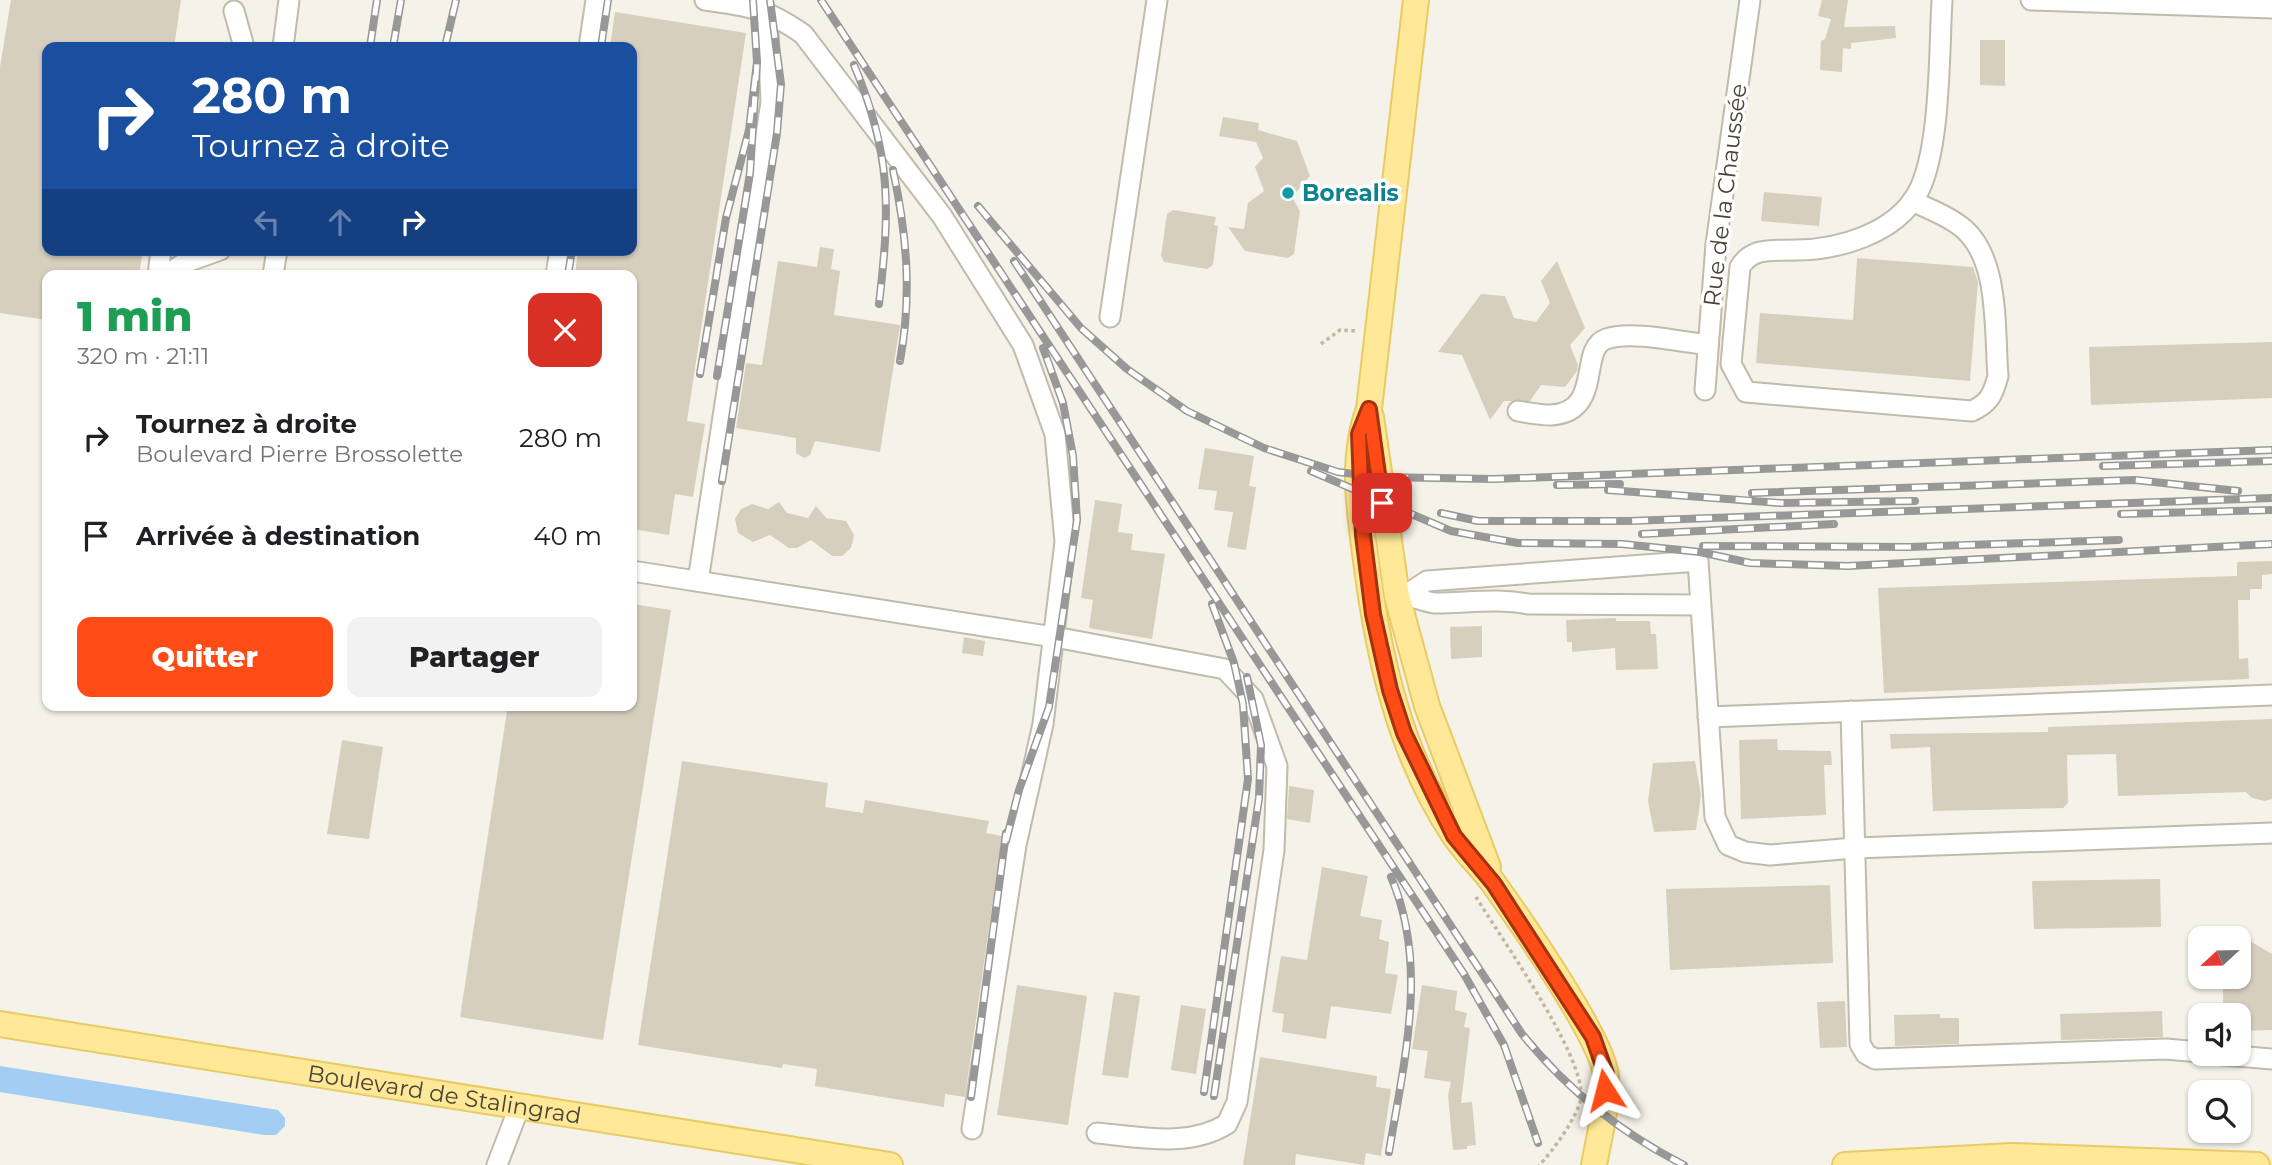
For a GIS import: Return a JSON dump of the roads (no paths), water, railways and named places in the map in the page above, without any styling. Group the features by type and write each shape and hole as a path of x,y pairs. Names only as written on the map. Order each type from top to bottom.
{"main road":[{"path":"1416,0 1369,409 1359,434 1358,475 1371,600 1390,690 1404,733 1454,836 1494,884 1593,1037 1606,1074 1594,1165"},
{"path":"1369,409 1401,596 1427,706 1494,884"},
{"path":"1371,600 1401,596"},
{"name":"Boulevard de Stalingrad","path":"0,1024 890,1165"},
{"path":"1844,1165 2012,1156 2257,1165"}],"street":[{"path":"284,42 289,0"},
{"path":"590,42 596,0"},
{"path":"705,0 762,5 803,34 847,88 942,216 1023,345 1055,434 1065,542 1042,724 1016,845 972,1129"},
{"path":"1110,317 1157,0"},
{"name":"Rue de la Chaussée","path":"1705,390 1716,244 1750,0"},
{"path":"1912,201 1958,224 1981,247 1988,265 1998,376 1993,394 1986,405 1972,411 1746,392 1731,364 1740,267 1746,256 1759,251 1803,250 1847,243 1902,215 1912,201 1918,193 1931,151 1941,0"},
{"path":"2031,0 2272,8"},
{"path":"698,581 771,102 768,32 762,5"},
{"path":"234,11 243,42"},
{"path":"174,270 203,256"},
{"path":"1518,411 1550,415 1576,407 1586,390 1597,346 1604,339 1623,337 1708,345"},
{"path":"1401,596 1427,582 1698,561 1714,817 1728,845 1745,852 1770,855 1855,848 2272,833"},
{"path":"637,571 1052,637 1225,669 1253,699 1277,766 1274,850 1237,1102 1227,1124 1198,1137 1164,1139 1097,1133"},
{"path":"1401,596 1432,603 1505,600 1528,604 1700,605"},
{"path":"1708,717 2272,695"},
{"path":"1851,711 1860,1044 1866,1054 1875,1059 2166,1049 2188,1051"},
{"path":"2251,1057 2272,1059"},
{"path":"497,1165 520,1105"}],"water":[{"path":"0,1066 278,1110 285,1118 285,1126 276,1135 264,1135 0,1092"}],"railway":[{"path":"371,42 377,0"},
{"path":"394,42 401,0"},
{"path":"446,42 456,0"},
{"path":"602,42 608,0"},
{"path":"753,0 757,62"},
{"path":"722,481 777,133 781,84 770,0"},
{"path":"821,0 1464,974 1504,1045 1538,1143"},
{"path":"700,374 726,218 749,130 757,62 750,173 717,376"},
{"path":"854,65 875,127 885,183 885,239 879,304"},
{"path":"893,170 905,242 907,289 900,361"},
{"path":"978,206 1081,328 1127,369 1187,411 1264,448 1338,472 1379,477 1494,479 2272,450"},
{"path":"569,270 571,256"},
{"path":"1014,261 1522,1034 1558,1073 1596,1108 1616,1124 1684,1165"},
{"path":"1006,841 1019,790 1049,707 1077,520 1073,456 1063,403 1043,348"},
{"path":"2103,466 2272,461"},
{"path":"1311,471 1451,531 1518,543 1622,544 1700,552 1750,563 1848,566 2272,544"},
{"path":"1752,493 2135,480 2238,491"},
{"path":"1557,485 1620,484"},
{"path":"1608,490 1781,503 1915,501"},
{"path":"1441,513 1478,521 1629,521 2272,498"},
{"path":"2121,514 2272,510"},
{"path":"1642,534 1834,524"},
{"path":"1703,546 1909,547 2119,540"},
{"path":"1204,1092 1248,779 1243,704 1234,663 1212,604"},
{"path":"1214,1096 1259,798 1261,745 1247,677"},
{"path":"971,1097 1006,833"},
{"path":"1389,1152 1406,1048 1411,979 1409,944 1391,877"}],"place":[{"name":"Borealis","path":"1288,193"}]}
